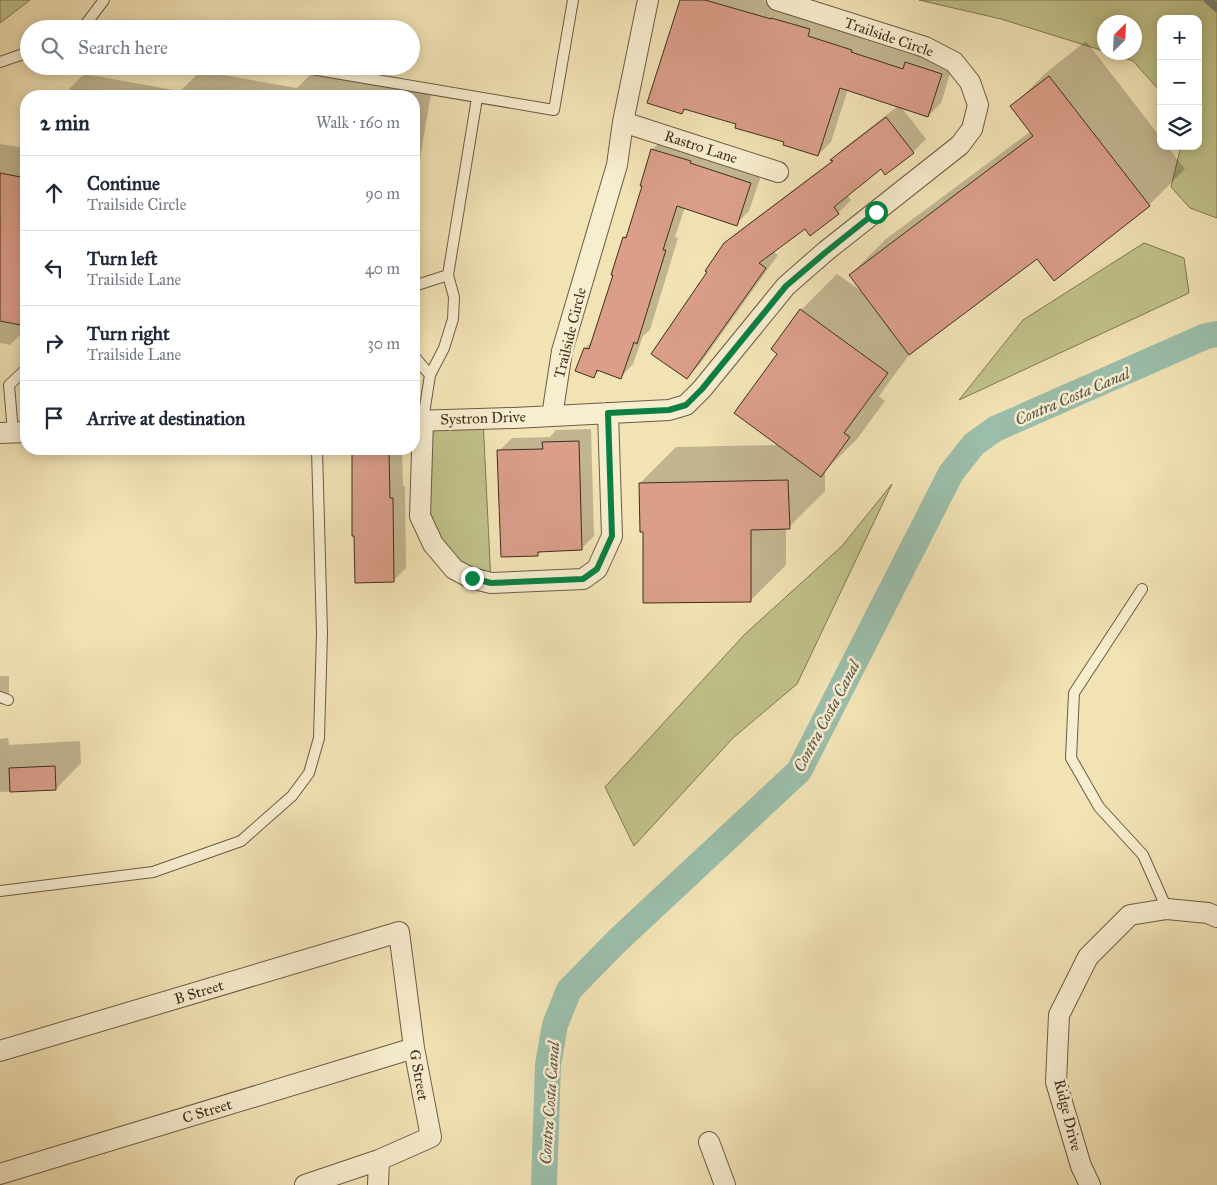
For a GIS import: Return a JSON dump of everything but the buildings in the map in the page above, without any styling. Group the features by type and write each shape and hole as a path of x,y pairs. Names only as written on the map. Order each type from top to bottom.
{"street":[{"name":"Trailside Circle","path":"648,0 623,122 617,165 562,351 552,416 669,410 686,405 702,389 786,286 960,144 972,129 978,105 970,82 954,62 925,47 777,0"},
{"name":"Rastro Lane","path":"623,122 778,172"},
{"path":"419,455 420,516 433,544 454,569 472,578 491,583 583,579 597,569 612,536 608,413"},
{"name":"Systron Drive","path":"420,420 552,416"},
{"name":"Ridge Drive","path":"1090,1185 1081,1166 1056,1082 1059,1015 1088,957 1130,916 1167,909 1208,913 1217,917"},
{"name":"G Street","path":"379,1160 431,1137 414,1048 399,932"},
{"name":"B Street","path":"0,1051 399,932"},
{"name":"C Street","path":"0,1174 414,1048"},
{"path":"709,1142 724,1185"},
{"path":"305,1185 379,1160 378,1185"}],"lane":[{"path":"89,20 104,0"},
{"path":"346,75 554,110 573,0"},
{"path":"0,62 20,55"},
{"path":"420,416 430,375 444,348 453,320 454,297 448,275 478,98"},
{"path":"420,284 448,275"},
{"path":"420,363 430,375"},
{"path":"13,432 5,384 20,373"},
{"path":"0,891 154,872 241,841 292,796 309,773 319,738 321,640 317,455"},
{"path":"1142,589 1074,694 1071,758 1099,807 1143,855 1167,909"}],"green space":[{"path":"0,0 30,0 0,23"},
{"path":"919,0 1217,0 1217,218 1190,208 1171,187 1180,150 1202,150 1202,15 1157,15 1157,88 1130,60 1142,60 1142,15 1097,15 1097,49 1001,19"},
{"path":"1144,243 1184,258 1189,293 959,400 1023,320"},
{"path":"483,419 491,583 471,578 420,516 423,420"},
{"path":"892,484 797,684 733,738 634,846 605,787 744,635 842,546"}],"waterway":[{"path":"1208,0 1217,8"},
{"name":"Contra Costa Canal","path":"544,1185 548,1065 555,1025 569,990 617,941 799,771 951,473 974,444 995,429 1206,336 1217,334"}],"route":[{"path":"472,578 491,583 583,579 597,569 606,553 612,536 608,413 669,410 686,405 702,389 786,286 876,212"}]}
